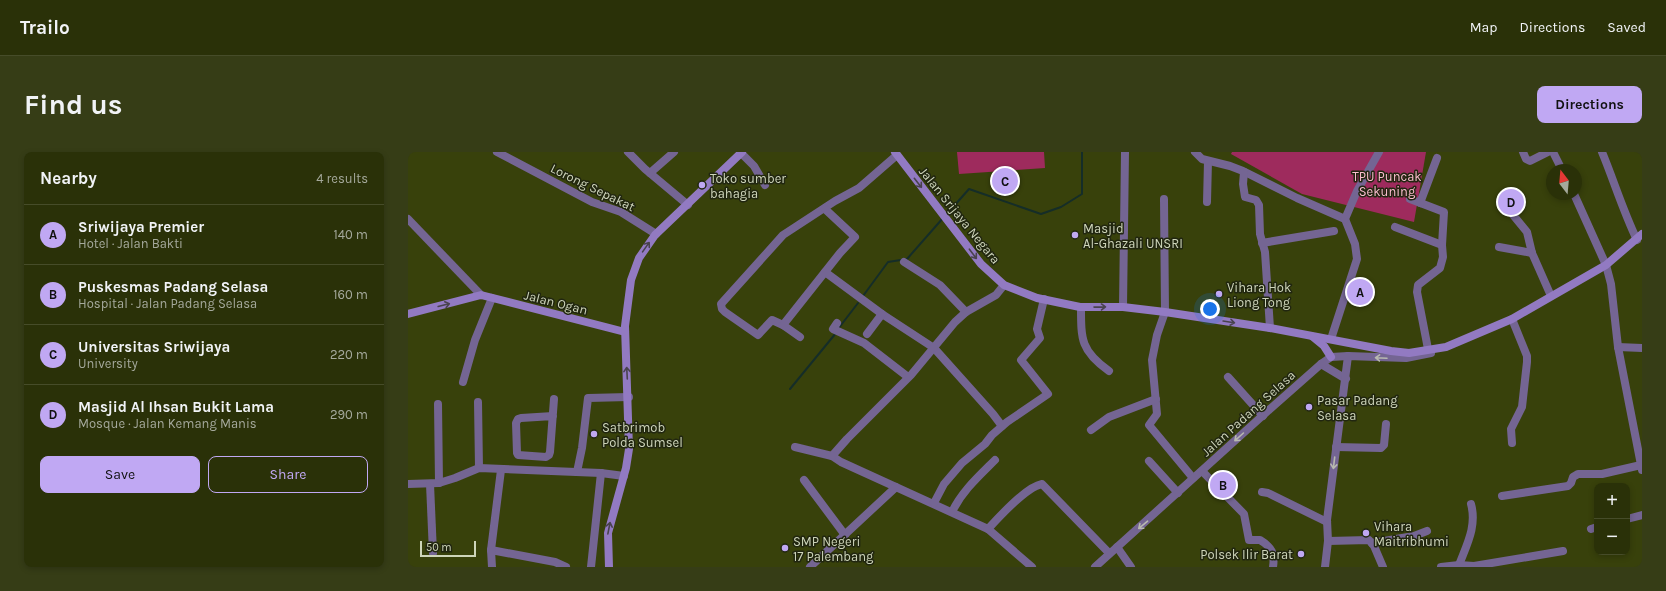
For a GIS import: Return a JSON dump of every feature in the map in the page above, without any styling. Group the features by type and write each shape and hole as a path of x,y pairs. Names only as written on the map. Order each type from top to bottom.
{"main road":[{"path":"609,567 608,533 624,476 629,449 629,397 625,332 631,280 639,258 656,234 742,152"},
{"name":"Jalan Srijaya Negara","path":"896,154 981,264 1004,285 1044,299 1081,307 1123,307 1165,312 1270,328 1391,351 1409,353 1446,347 1512,320 1606,265 1639,237"},
{"name":"Jalan Ogan","path":"408,314 481,295 625,332"},
{"path":"1311,336 1324,346 1332,357"}],"street":[{"name":"Lorong Sepakat","path":"497,152 592,202 621,212 656,234"},
{"path":"628,152 688,205"},
{"path":"650,173 674,152"},
{"path":"742,152 758,172 765,185"},
{"path":"1123,307 1125,152"},
{"path":"1195,152 1199,158 1230,166 1345,219 1355,244 1357,259 1331,339"},
{"path":"1345,219 1357,191 1380,152"},
{"path":"1523,152 1526,159 1530,161 1548,152"},
{"path":"1553,152 1559,164"},
{"path":"1602,152 1625,215 1639,237"},
{"path":"800,337 783,325 772,320 758,335 725,312 722,309 721,304 783,235 825,209 835,201 859,188 896,154"},
{"path":"1420,203 1437,158"},
{"path":"1207,202 1208,161"},
{"path":"1244,172 1245,196 1246,198 1258,202 1262,243 1265,252 1270,328"},
{"path":"1164,198 1165,312 1157,336 1152,360 1157,414 1150,421 1149,426 1193,478"},
{"path":"1410,200 1444,212 1442,244 1443,257 1440,268 1418,284 1417,292 1428,349"},
{"path":"1502,496 1568,486 1573,477 1580,473 1602,474 1641,462 1618,346 1611,284 1606,265 1577,200"},
{"path":"1504,204 1527,232 1532,253 1551,296"},
{"path":"783,325 855,237 825,209"},
{"path":"408,219 481,295"},
{"path":"1395,227 1442,244"},
{"path":"1262,243 1334,231"},
{"path":"1499,247 1532,253"},
{"path":"904,262 940,285 966,312"},
{"path":"825,272 882,314 934,348 1002,426"},
{"path":"832,456 908,377 955,322 966,312 996,295 1004,285"},
{"path":"462,382 475,340 492,298"},
{"path":"934,503 944,484 962,463 985,444 1002,426 1048,394 1021,360 1040,338 1037,329 1044,299"},
{"path":"1081,307 1083,343 1094,359 1109,371"},
{"path":"867,334 882,314"},
{"path":"1512,320 1527,356 1522,407 1511,429 1512,443"},
{"path":"837,323 833,329 864,343 908,377"},
{"path":"1618,346 1642,348"},
{"name":"Jalan Padang Selasa","path":"1095,567 1321,364 1332,357 1348,356 1406,358 1429,354 1446,347"},
{"path":"1325,567 1328,541 1327,522 1348,356"},
{"path":"1321,364 1346,379"},
{"path":"1228,378 1263,416"},
{"path":"578,472 588,398 629,397"},
{"path":"1091,430 1109,417 1156,399"},
{"path":"553,416 518,419 516,423 517,453 521,456 549,455 553,416 554,400"},
{"path":"478,402 479,468"},
{"path":"438,404 439,483"},
{"path":"1336,447 1381,448 1384,445 1386,424"},
{"path":"795,447 832,456 841,462 934,503 988,529 1032,567"},
{"path":"534,456 534,470"},
{"path":"952,512 958,499 974,480 995,460"},
{"path":"1149,461 1178,493"},
{"path":"408,484 439,483 479,468 601,473 624,476"},
{"path":"492,567 491,550 501,470"},
{"path":"1202,471 1244,514 1249,540 1260,540 1273,552 1273,567"},
{"path":"591,567 601,473"},
{"path":"804,480 845,535"},
{"path":"430,484 434,552"},
{"path":"988,529 1006,509 1034,487 1042,484 1109,553"},
{"path":"810,567 896,487"},
{"path":"1262,492 1268,493 1327,522"},
{"path":"1459,565 1473,526 1474,515 1472,504"},
{"path":"1630,518 1642,514"},
{"path":"1372,543 1414,536 1427,531"},
{"path":"1328,541 1366,539 1372,543 1383,567"},
{"path":"1117,547 1131,567"},
{"path":"491,550 555,562 566,567"},
{"path":"1441,567 1459,565 1474,566 1563,551"}],"green space":[{"path":"957,152 1044,152 1045,168 959,174"},
{"name":"TPU Puncak Sekuning","path":"1232,152 1426,152 1414,222 1302,194 1231,154"}],"waterway":[{"path":"946,215 969,189 1041,214 1061,207 1082,194 1082,152"},
{"path":"863,296 888,262 907,259 943,218"},
{"path":"838,329 858,303"},
{"path":"790,389 836,333"}],"place":[{"name":"Universitas Sriwijaya","path":"1005,181"},
{"name":"Toko sumber bahagia","path":"702,185"},
{"name":"Masjid Al Ihsan Bukit Lama","path":"1511,202"},
{"name":"Masjid Al-Ghazali UNSRI","path":"1075,235"},
{"name":"Sriwijaya Premier","path":"1360,292"},
{"name":"Vihara Hok Liong Tong","path":"1219,294"},
{"name":"Pasar Padang Selasa","path":"1309,407"},
{"name":"Satbrimob Polda Sumsel","path":"594,434"},
{"name":"Puskesmas Padang Selasa","path":"1223,485"},
{"name":"Vihara Maitribhumi","path":"1366,533"},
{"name":"SMP Negeri 17 Palembang","path":"785,548"},
{"name":"Polsek Ilir Barat","path":"1301,554"}]}
